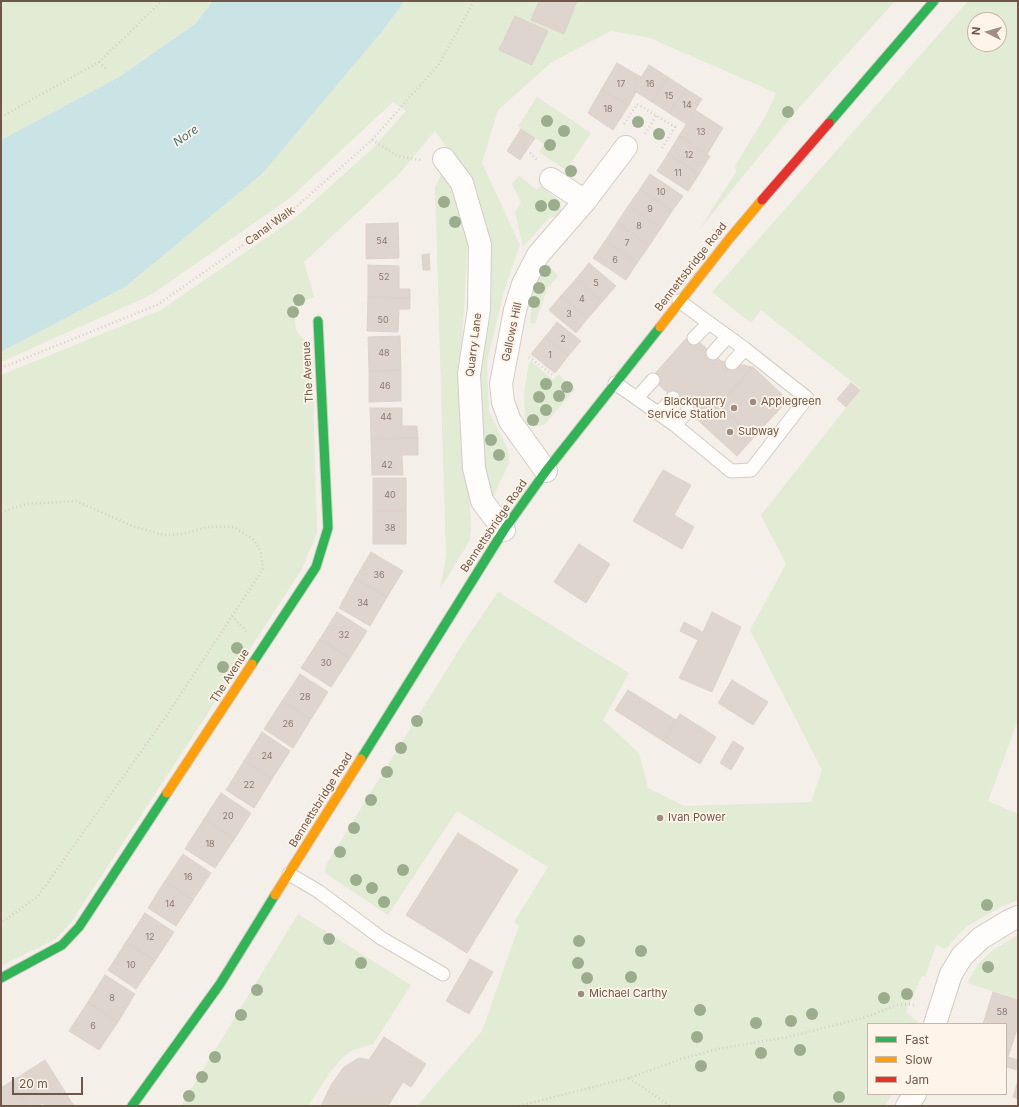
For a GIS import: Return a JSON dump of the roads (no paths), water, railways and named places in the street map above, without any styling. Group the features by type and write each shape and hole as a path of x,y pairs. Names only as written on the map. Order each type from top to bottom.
{"main road":[{"name":"Bennettsbridge Road","path":"132,1106 220,984 504,530 546,471 760,201 934,1"},
{"name":"The Avenue","path":"1,978 62,945 79,927 316,567 328,528 318,321"}],"street":[{"name":"Gallows Hill","path":"546,471 510,421 503,402 502,384 515,310 523,284 538,255 585,201 630,138"},
{"name":"Quarry Lane","path":"444,160 462,183 480,245 479,309 469,374 474,468 482,501 504,530"},
{"path":"551,179 585,201"},
{"path":"935,1023 951,974 962,956 981,938 1002,924 1018,917"}],"lane":[{"path":"615,383 675,425 731,471 751,470 807,398 728,336 680,301"},
{"path":"694,338 709,323"},
{"path":"713,353 728,336"},
{"path":"732,363 745,349"},
{"path":"636,398 653,380"},
{"path":"659,414 673,398"},
{"path":"675,425 688,411"},
{"path":"289,874 318,891 381,938 444,974"}],"water":[{"name":"Nore","path":"213,1 405,1 381,33 262,174 125,287 1,352 1,140 119,77 195,24"}],"place":[{"name":"Applegreen","path":"753,402"},
{"name":"Blackquarry Service Station","path":"734,408"},
{"name":"Subway","path":"730,432"},
{"name":"Ivan Power","path":"660,818"},
{"name":"Michael Carthy","path":"581,994"}]}
